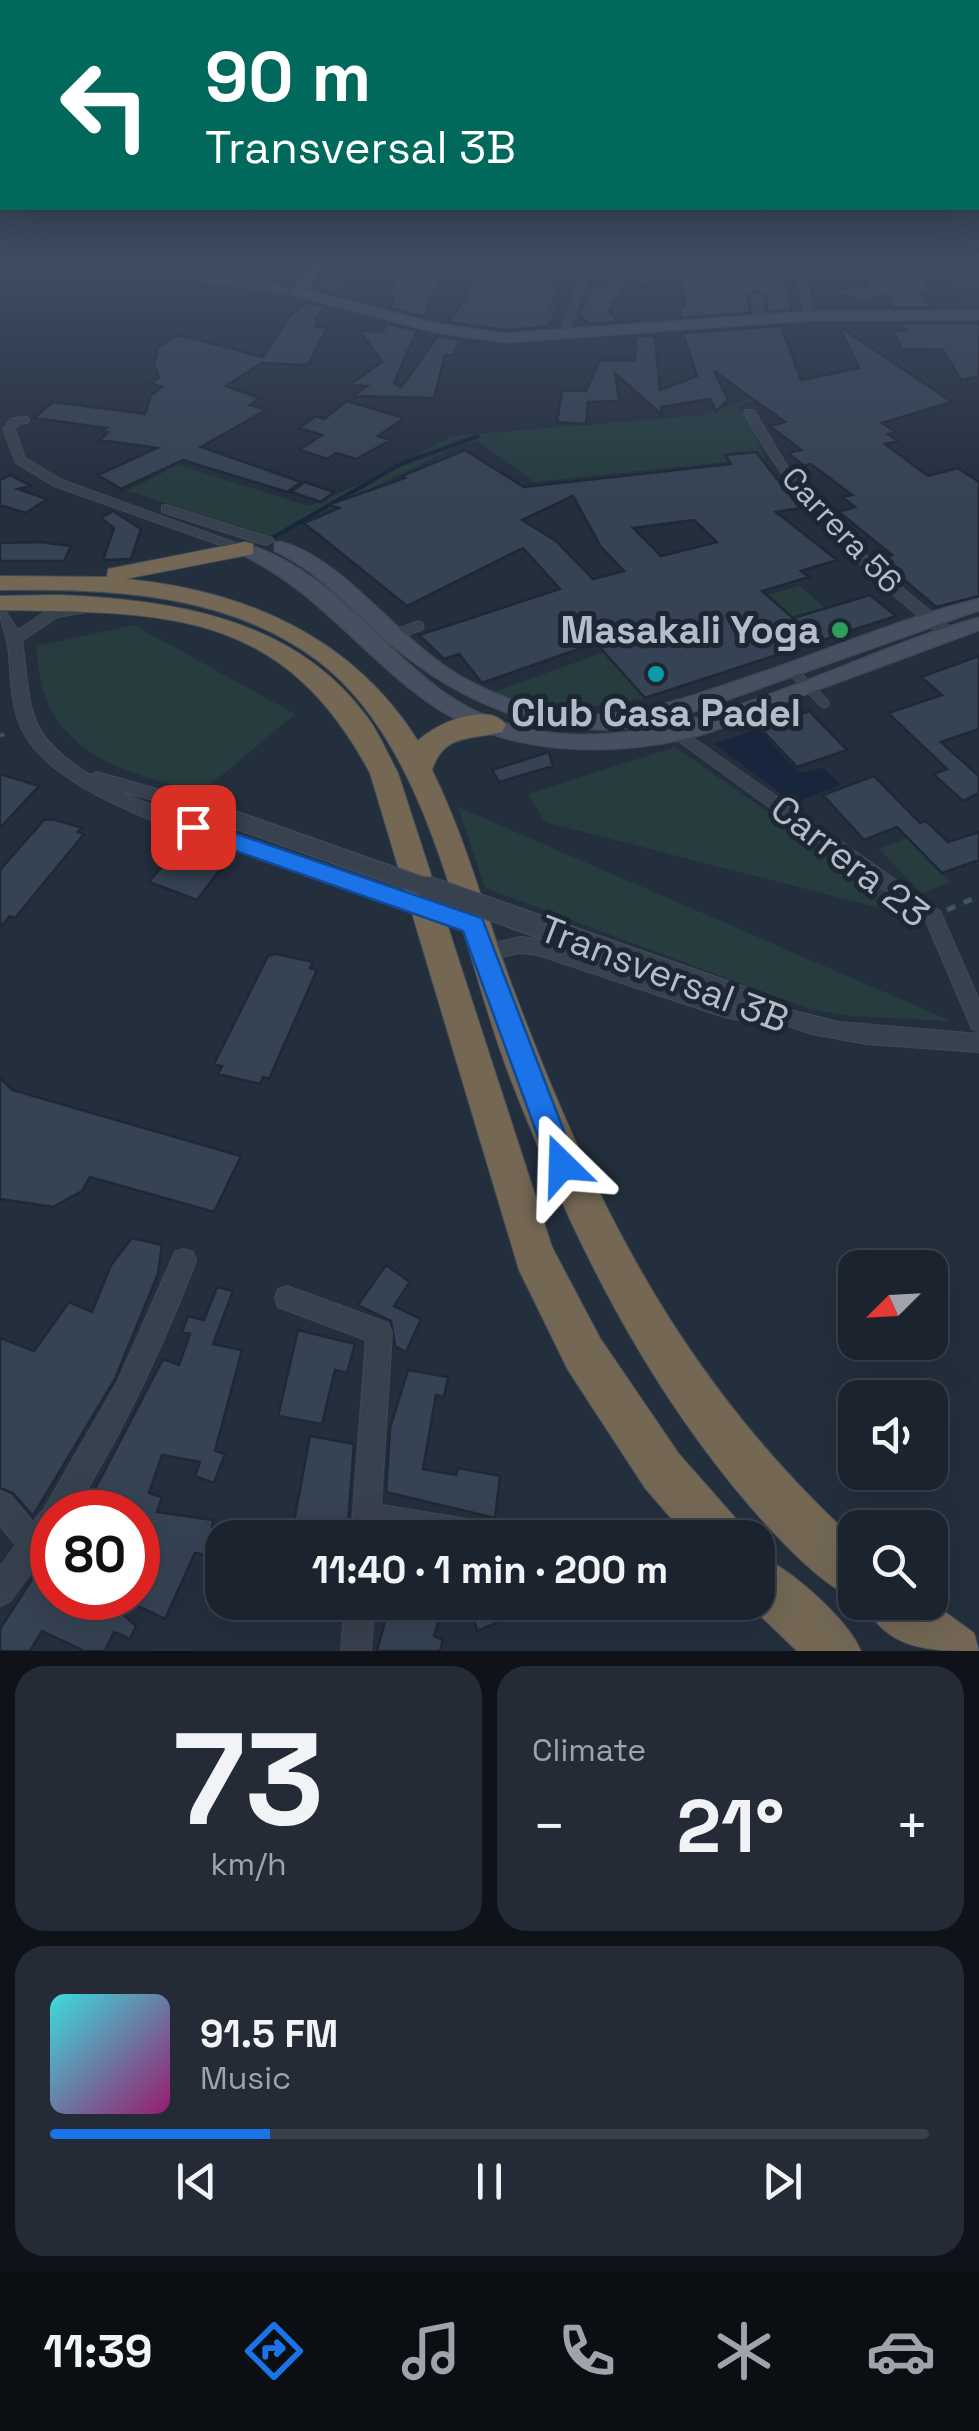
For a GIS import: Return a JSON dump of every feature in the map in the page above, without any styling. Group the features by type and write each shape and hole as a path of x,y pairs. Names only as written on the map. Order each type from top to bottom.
{"highway":[{"path":"0,583 88,580 256,545"},
{"path":"88,580 199,596 289,631 334,660 366,690 394,725 418,770 562,1165 610,1269 655,1348 719,1435 838,1559"},
{"path":"0,604 126,605 193,616 239,630 299,661 330,686 372,744 534,1255 584,1354 662,1471 704,1520"},
{"path":"418,770 421,754 432,740 470,725 492,726"},
{"path":"775,1596 834,1651"},
{"path":"914,1620 956,1651"}],"street":[{"name":"Carrera 56","path":"750,412 789,478 825,521 950,634"},
{"path":"21,420 9,439 20,460 58,484 148,515 256,545"},
{"path":"107,500 165,508 256,545 384,640 455,684 490,702 566,721 611,723 662,716 979,604"},
{"path":"0,614 16,638 38,620 66,609 126,605"},
{"path":"384,640 441,700 492,726 581,741 637,740 679,733 806,686 863,672 979,624"},
{"name":"Transversal 3B","path":"16,638 15,687 25,722 46,751 73,771 134,806 427,908 478,939"},
{"name":"Carrera 23","path":"679,733 933,916 979,1023"},
{"name":"Transversal 3B","path":"73,771 193,805 746,999 802,1026 829,1032 979,1043"},
{"path":"478,939 538,947 724,1008 748,1013 768,1010"},
{"path":"72,1490 101,1446 150,1350 184,1262"},
{"path":"287,1298 380,1332 367,1520"},
{"path":"0,1505 30,1539"},
{"path":"0,1591 30,1554"},
{"path":"356,1651 359,1620"}],"lane":[{"path":"148,515 165,508"},
{"path":"384,640 419,626"},
{"path":"792,670 824,703"}],"path":[{"path":"933,916 979,896"}],"green space":[{"path":"750,398 754,400 736,407 748,418 765,458 534,482 478,441 459,445 274,537 127,491 178,465 309,506 374,478 452,436 703,415"},
{"path":"800,586 826,609 794,618 768,595"},
{"path":"134,625 295,714 203,791 113,765 67,732 51,709 41,681 37,646"},
{"path":"604,652 645,698 584,708 489,694"},
{"path":"675,747 922,919 545,822 528,794"},
{"path":"458,807 951,1021 849,1016 809,1009 485,888"},
{"path":"907,838 950,882 922,894 879,849"}],"water":[{"path":"758,729 799,773 823,768 841,785 794,803 714,744"}],"building":[{"path":"174,338 191,338 263,357 275,338 322,338 308,365 262,363 226,386 259,398 250,405 266,410 201,447 301,482 287,492 183,460 121,489 98,475 157,448 100,440 108,432 102,431 106,428 34,418 53,402 145,414 151,395 162,387 150,383 159,378 154,364 158,347"},
{"path":"365,338 414,338 394,383 401,387 437,338 478,342 458,342 454,355 445,355 434,398 353,396 367,386 349,385 382,362"},
{"path":"636,338 655,338 660,390 697,376 685,338 785,338 801,380 859,368 845,338 857,338 952,402 882,423 896,432 888,434 898,441 885,444 928,476 958,468 979,482 979,596 936,607 880,559 892,555 839,512 855,507 842,497 852,495 811,464 804,466 788,453 801,450 770,426 785,422 714,371 728,400 716,412 710,399 661,407 662,415 615,373 619,401 588,402 586,424 557,422 562,390 586,391 600,360 635,360"},
{"path":"897,338 979,338 979,376 961,380 943,350 902,349"},
{"path":"347,401 404,418 378,436 391,440 356,459 336,453 328,459 299,450 322,435 299,428 316,416 324,419"},
{"path":"465,450 524,487 731,464 725,455 756,452 800,508 776,512 837,560 801,571 809,577 762,591 793,618 870,595 896,616 645,698 596,643 482,683 459,654 444,659 419,635 560,589 523,548 407,606 304,523 339,508 328,505 405,478 402,476","holes":["573,496 601,547 624,571 593,579 556,541 522,520","694,520 717,542 661,556 633,528"]},
{"path":"10,475 31,486 18,489 47,499 26,513 0,505 0,480"},
{"path":"305,482 334,492 321,502 291,492"},
{"path":"113,511 141,529 131,559 103,560 114,528 101,518"},
{"path":"0,543 71,546 64,561 0,561"},
{"path":"979,656 979,729 941,742 979,776 979,793 963,801 933,774 947,769 888,713 942,695 921,677"},
{"path":"809,711 847,750 797,767 760,728"},
{"path":"549,752 553,766 499,782 492,770"},
{"path":"0,774 39,786 0,828"},
{"path":"874,776 920,823 926,821 948,842 979,832 979,860 942,873 897,827 864,840 823,795"},
{"path":"44,820 82,828 78,832 84,834 15,918 10,916 0,928 0,870"},
{"path":"173,853 220,870 197,900 149,882"},
{"path":"276,954 313,962 310,968 317,970 269,1079 263,1077 260,1084 218,1074 222,1066 214,1064 268,956"},
{"path":"0,1078 12,1090 241,1156 214,1212 90,1177 82,1191 53,1207 0,1199"},
{"path":"132,1238 162,1245 158,1274 115,1379 49,1490 30,1490 30,1513 13,1493 0,1488 0,1338 34,1351 69,1302 92,1312 111,1265"},
{"path":"386,1265 410,1282 394,1306 421,1319 406,1352 395,1346 391,1321 358,1305"},
{"path":"217,1287 233,1291 213,1344 242,1350 215,1451 225,1454 214,1483 195,1476 200,1462 162,1455 150,1490 95,1490 163,1359 179,1365 190,1334 182,1332 188,1316 204,1320"},
{"path":"298,1330 355,1344 347,1373 335,1370 322,1424 278,1416"},
{"path":"408,1370 448,1377 444,1397 436,1395 423,1469 456,1475 458,1468 500,1476 495,1518 386,1492 390,1428"},
{"path":"310,1436 354,1444 348,1520 294,1520"},
{"path":"160,1512 213,1520 205,1520 205,1555 195,1553 165,1619 160,1617"},
{"path":"30,1582 30,1620 129,1620 136,1626 130,1639 114,1632 105,1651 84,1651 42,1631 30,1651 0,1651 0,1629"},
{"path":"385,1620 439,1620 434,1636 443,1640 440,1651 377,1651"},
{"path":"474,1620 503,1620 477,1631"}],"waterway":[{"path":"267,541 401,464 478,436"}],"place":[{"name":"Masakali Yoga","path":"840,630"},
{"name":"Club Casa Padel","path":"656,674"}],"route":[{"path":"193,827 473,925 562,1165"}]}
